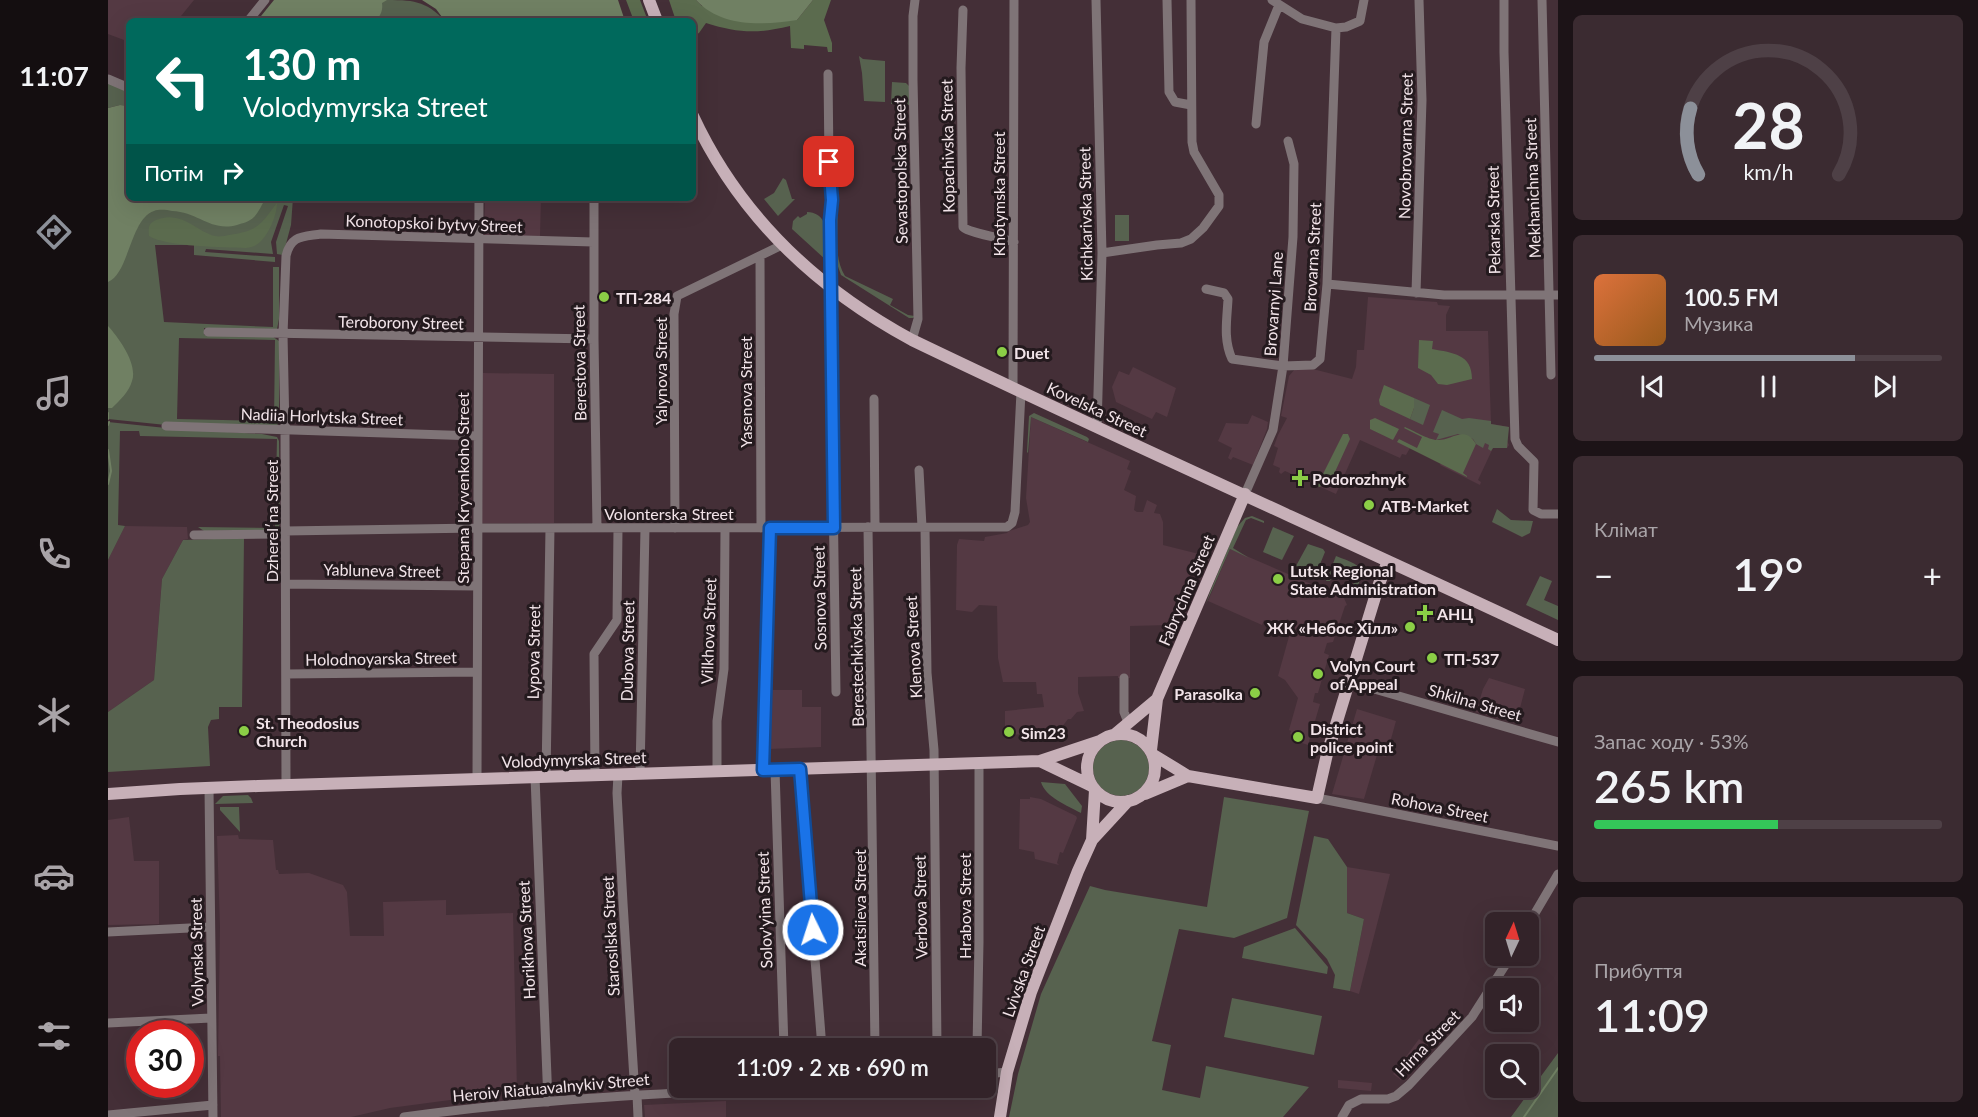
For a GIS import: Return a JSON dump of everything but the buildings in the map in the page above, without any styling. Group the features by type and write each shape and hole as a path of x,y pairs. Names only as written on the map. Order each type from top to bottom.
{"main road":[{"path":"649,0 656,18"},
{"name":"Kovelska Street","path":"696,122 733,183 782,245 830,288 883,324 1097,428 1245,494 1558,640"},
{"name":"Fabrychna Street","path":"1151,752 1157,699 1245,494"},
{"path":"1151,752 1188,776 1317,798 1327,754 1388,561"},
{"name":"Fabrychna Street","path":"1114,735 1157,699"},
{"path":"1142,795 1150,787 1155,765 1151,752 1144,742 1135,736 1124,734 1114,735 1100,741 1092,750 1087,762 1087,775 1093,788 1104,798 1116,802 1128,801 1188,776"},
{"name":"Volodymyrska Street","path":"108,794 286,785 1040,761 1100,741"},
{"name":"Volodymyrska Street","path":"1040,761 1093,788"},
{"name":"Lvivska Street","path":"1000,1117 1007,1072 1031,992 1092,840 1093,788"},
{"name":"Lvivska Street","path":"1092,840 1128,801"}],"street":[{"path":"250,18 265,0"},
{"name":"Sevastopolska Street","path":"912,340 918,319 913,80 915,0"},
{"name":"Khotymska Street","path":"1014,0 1014,242 1017,390"},
{"name":"Kichkarivska Street","path":"1096,0 1102,253 1097,428"},
{"path":"1167,0 1169,92 1175,102 1191,105"},
{"path":"1102,253 1186,242 1203,228 1218,207 1218,192 1193,148 1191,0"},
{"path":"1256,123 1264,42 1275,3 1302,19 1336,28 1346,27 1360,21 1364,0"},
{"name":"Novobrovarna Street","path":"1416,293 1422,100 1419,0"},
{"name":"Pekarska Street","path":"1504,0 1515,439 1518,446 1534,462 1533,510 1541,514 1558,514"},
{"name":"Mekhanichna Street","path":"1542,0 1554,295 1551,375"},
{"name":"Kopachivska Street","path":"963,10 961,80 963,227 969,231 1014,242"},
{"name":"Brovarna Street","path":"1283,366 1313,365 1320,359 1327,284 1336,28"},
{"name":"Sosnova Street","path":"828,74 832,200 830,288 836,692"},
{"path":"108,79 126,87"},
{"name":"Brovarnyi Lane","path":"1206,289 1224,293 1228,298 1226,346 1232,359 1283,366 1293,237 1294,164 1288,141"},
{"name":"Stepana Kryvenkoho Street","path":"477,779 479,201"},
{"name":"Berestova Street","path":"594,201 597,528"},
{"name":"Konotopskoi bytvy Street","path":"286,256 288,246 294,240 321,234 593,242"},
{"name":"Yalynova Street","path":"675,528 674,314 677,296 782,245"},
{"name":"Dzherelʹna Street","path":"286,256 283,334 286,785"},
{"name":"Yasenova Street","path":"760,256 769,770"},
{"path":"1327,284 1416,293 1477,296 1554,295"},
{"name":"Teroborony Street","path":"208,332 594,339"},
{"path":"1245,494 1273,430 1283,366"},
{"name":"Volonterska Street","path":"194,535 477,528 1007,527 1012,523 1016,512 1017,390"},
{"name":"Berestechkivska Street","path":"873,399 873,767"},
{"name":"Nadiia Horlytska Street","path":"166,426 477,436"},
{"name":"Klenova Street","path":"919,470 934,765"},
{"name":"Lypova Street","path":"540,777 550,528"},
{"path":"595,775 594,654 617,620 618,528"},
{"name":"Dubova Street","path":"640,774 645,528"},
{"name":"Vilkhova Street","path":"717,772 717,722 724,669 725,528"},
{"name":"Yabluneva Street","path":"286,584 477,586"},
{"name":"Holodnoyarska Street","path":"286,674 477,672"},
{"path":"1124,678 1124,712 1128,722"},
{"name":"Shkilna Street","path":"1350,682 1558,742"},
{"name":"Hrabova Street","path":"977,1038 979,763"},
{"name":"Verbova Street","path":"934,765 937,1038"},
{"name":"Akatsiieva Street","path":"873,767 875,1038"},
{"path":"800,769 821,1038"},
{"name":"Solov'yina Street","path":"769,770 783,1038"},
{"name":"Starosilska Street","path":"618,775 618,815 639,1117"},
{"name":"Horikhova Street","path":"540,777 548,1102"},
{"name":"Volynska Street","path":"209,788 213,1117"},
{"name":"Rohova Street","path":"1317,798 1558,846"},
{"path":"1536,912 1558,874"},
{"path":"108,932 210,927"},
{"name":"Hirna Street","path":"1341,1117 1349,1106 1361,1099 1388,1099 1396,1096 1409,1085 1472,1017 1504,966"},
{"path":"108,1023 211,1018"},
{"path":"996,1073 1007,1072"},
{"name":"Heroiv Riatuavalnykiv Street","path":"404,1117 459,1109 669,1093"},
{"path":"108,1115 213,1106"}],"shaded area":[{"path":"108,0 194,0 179,18 126,18 124,40 108,34"},
{"path":"274,0 387,0 382,3 378,18 259,18"},
{"path":"382,0 402,0 424,5 442,18 372,18"},
{"path":"422,0 618,0 624,18 443,18 436,9"},
{"path":"626,0 640,0 647,18 633,18"},
{"path":"669,0 696,0 702,6 797,20 813,0 831,0 824,20 832,43 832,52 828,52 827,47 804,45 804,49 791,48 790,26 748,31 706,23 696,34 696,18 675,18"},
{"path":"696,0 813,0 797,20 757,23 730,20 718,16"},
{"path":"859,56 863,59 885,61 885,102 864,101"},
{"path":"892,82 906,83 910,87 910,105 891,104"},
{"path":"108,83 126,89 126,106 108,108"},
{"path":"126,106 126,201 264,201 257,213 252,219 241,224 219,226 181,212 154,211 140,224 121,269 108,282 108,108"},
{"path":"783,178 786,180 792,199 795,199 778,216 764,199 774,193"},
{"path":"836,200 838,258 845,276 893,299 890,305 908,315 915,316 913,318 909,318 841,275 836,261"},
{"path":"227,201 293,201 291,225 283,255 277,254 276,242 288,206 284,205 271,242 273,254 206,249 205,252 275,257 275,262 194,255 194,245 155,245 164,322 273,327 273,267 279,267 277,329 204,328 204,335 272,336 279,341 279,423 276,426 166,425 108,419 108,274 149,208","holes":["179,338 275,340 274,421 177,419"]},
{"path":"485,201 541,201 540,236 484,235"},
{"path":"277,203 271,227 255,246 246,248 182,244 157,240 149,236 151,223 167,217 182,220 208,234 217,236 246,231 258,226"},
{"path":"807,212 821,217 824,223 827,237 826,260 792,229 793,221"},
{"path":"1115,215 1129,215 1129,241 1115,241"},
{"path":"1368,297 1437,302 1438,305 1450,306 1446,315 1446,331 1488,331 1491,424 1509,427 1507,441 1509,445 1507,448 1493,448 1478,480 1481,482 1480,485 1410,448 1406,455 1402,454 1400,458 1360,440 1336,494 1285,471 1281,474 1280,468 1273,465 1278,448 1274,446 1287,418 1281,416 1289,376 1295,369 1305,367 1352,379 1356,367 1357,350 1364,350"},
{"path":"108,326 130,359 133,374 129,389 112,408 108,408"},
{"path":"1419,340 1433,341 1432,349 1460,356 1469,364 1472,379 1447,385 1438,384 1431,375 1418,368"},
{"path":"1133,367 1176,388 1167,417 1156,412 1152,419 1116,402 1112,387 1119,371 1129,375"},
{"path":"483,373 554,374 554,523 482,523"},
{"path":"1384,385 1414,398 1414,408 1410,419 1380,405 1379,400"},
{"path":"1414,398 1430,405 1423,425 1410,419 1414,408"},
{"path":"1442,410 1462,419 1491,421 1491,424 1509,427 1507,448 1493,448 1491,451 1488,449 1489,445 1485,443 1483,448 1473,439 1458,434 1436,440 1439,434 1433,432"},
{"path":"1034,413 1087,437 1088,442 1031,417 1028,453 1029,416"},
{"path":"1252,415 1268,422 1253,465 1233,457 1231,460 1228,458 1232,448 1218,441 1226,423 1248,424"},
{"path":"1031,417 1130,461 1127,469 1131,471 1124,490 1136,496 1134,510 1143,512 1147,500 1157,505 1154,513 1160,514 1163,522 1163,545 1199,554 1169,625 1130,626 1130,678 1078,677 1078,693 1084,711 1077,712 1062,727 1047,730 1047,733 1005,735 1005,711 1044,707 1042,694 1037,694 1036,682 1003,682 998,658 997,606 979,605 972,612 956,610 957,545 959,539 984,541 985,537 1007,533 1028,525 1030,522 1026,498"},
{"path":"1375,418 1399,429 1393,440 1370,429 1370,420"},
{"path":"108,422 277,437 279,441 280,524 277,530 204,531 198,527 275,528 277,439 140,436 139,431 120,431 118,525 125,526 108,560"},
{"path":"1405,427 1434,440 1462,434 1471,438 1476,444 1463,473 1467,477 1397,442 1399,439 1417,448 1422,437"},
{"path":"1343,434 1348,434 1350,439 1329,485 1323,482 1320,487 1317,486"},
{"path":"1497,509 1511,520 1533,521 1530,533 1522,537 1492,522"},
{"path":"1252,516 1264,523 1251,518 1246,520 1233,548 1249,558 1230,549 1206,604 1237,527 1245,518"},
{"path":"125,526 187,527 188,539 183,540 162,579 154,680 108,712 108,560"},
{"path":"1273,527 1294,536 1282,560 1263,552"},
{"path":"244,538 242,707 219,707 219,719 211,720 208,727 210,766 108,772 108,712 154,680 162,579 183,540"},
{"path":"1308,544 1323,549 1325,552 1316,574 1313,575 1296,566"},
{"path":"1230,549 1344,598 1347,605 1333,642 1327,643 1324,653 1329,655 1318,693 1315,693 1313,702 1320,704 1308,745 1293,740 1294,736 1290,734 1289,730 1298,698 1285,680 1278,676 1293,622 1287,619 1284,625 1280,624 1279,627 1264,620 1262,625 1208,601"},
{"path":"1336,556 1356,564 1359,568 1361,577 1355,592 1351,591 1354,582 1334,573 1330,581 1326,581"},
{"path":"1540,576 1552,581 1544,600 1558,606 1558,620 1526,605"},
{"path":"1489,678 1525,689 1516,723 1476,712"},
{"path":"769,690 802,690 802,707 821,707 821,747 768,749"},
{"path":"1357,709 1396,721 1386,757 1377,755 1364,799 1332,794"},
{"path":"1121,740 1136,745 1144,753 1149,768 1144,783 1136,791 1121,796 1106,791 1098,783 1093,768 1098,753 1106,745"},
{"path":"1041,782 1065,784 1082,806 1081,813 1052,797"},
{"path":"248,795 253,803 215,804 223,796"},
{"path":"1030,797 1041,799 1077,818 1063,853 1060,852 1057,863 1059,865 1035,859 1034,852 1019,849 1020,799 1030,799"},
{"path":"1224,797 1309,811 1287,918 1234,938 1179,929 1152,1041 1171,1045 1162,1090 1200,1098 1206,1066 1309,1087 1283,1117 1009,1117 1018,1074 1041,994 1090,886 1207,907"},
{"path":"220,807 239,807 240,832 220,810"},
{"path":"129,817 134,861 159,861 159,924 108,925 108,820"},
{"path":"238,835 239,839 273,840 276,870 279,874 309,873 343,885 347,892 350,936 384,936 383,902 446,900 446,915 513,913 517,1091 390,1108 351,1117 221,1117 220,1056 218,1056 220,927 217,836"},
{"path":"1314,836 1328,839 1347,867 1347,913 1364,919 1350,991 1333,988 1335,975 1327,959 1296,925"},
{"path":"1347,867 1390,874 1359,994 1350,991 1364,919 1347,913"},
{"path":"1295,928 1328,967 1327,974 1242,958 1244,947"},
{"path":"1232,998 1322,1016 1314,1055 1224,1037"},
{"path":"1419,1039 1427,1045 1401,1080 1393,1074"},
{"path":"1558,1053 1558,1117 1511,1117 1525,1098 1539,1098 1539,1079"},
{"path":"1338,1080 1372,1083 1371,1091 1338,1088"},
{"path":"726,1101 726,1117 645,1117 644,1105"}],"waterway":[{"path":"108,413 108,419"},
{"path":"108,450 111,471 108,484"},
{"path":"1524,1117 1558,1068"}],"place":[{"name":"ТП-284","path":"604,297"},
{"name":"Duet","path":"1002,352"},
{"name":"Podorozhnyk","path":"1300,478"},
{"name":"ATB-Market","path":"1369,505"},
{"name":"Lutsk Regional State Administration","path":"1278,579"},
{"name":"АНЦ","path":"1425,613"},
{"name":"ЖК «Небос Хілл»","path":"1410,627"},
{"name":"ТП-537","path":"1432,658"},
{"name":"Volyn Court of Appeal","path":"1318,674"},
{"name":"Parasolka","path":"1255,693"},
{"name":"St. Theodosius Church","path":"244,731"},
{"name":"Sim23","path":"1009,732"},
{"name":"District police point","path":"1298,737"}],"route":[{"path":"813,930 800,769 763,770 770,528 834,528 830,288 832,200 829,162"}]}
